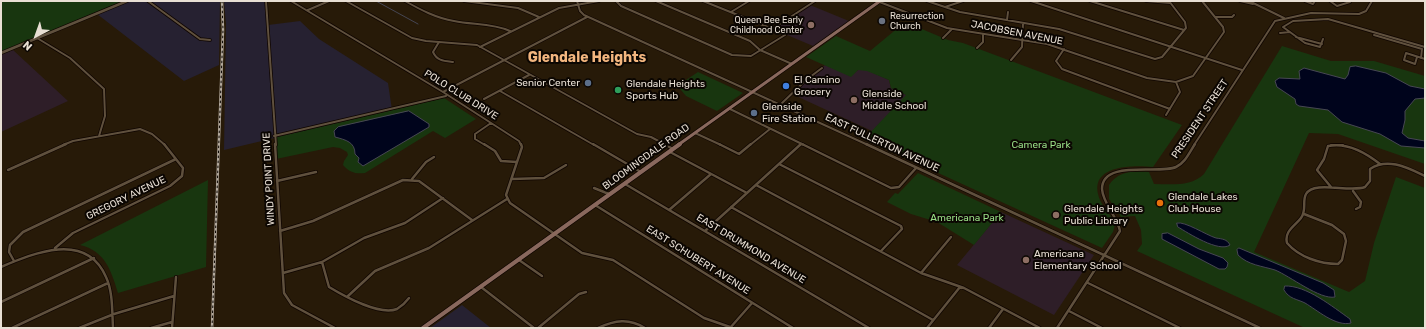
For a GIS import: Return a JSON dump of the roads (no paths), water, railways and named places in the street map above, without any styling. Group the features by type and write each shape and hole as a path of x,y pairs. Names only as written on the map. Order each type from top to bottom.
{"main road":[{"name":"BLOOMINGDALE ROAD","path":"423,328 879,1"}],"street":[{"path":"1,53 127,1"},
{"path":"148,1 200,39 210,40"},
{"name":"WINDY POINT DRIVE","path":"266,1 284,293 288,301 296,308 335,328"},
{"name":"POLO CLUB DRIVE","path":"291,1 443,92 521,144 517,162 506,195 507,199"},
{"path":"307,11 330,1"},
{"path":"346,1 408,36 421,40 475,44 503,61 638,134 651,138 746,193"},
{"path":"404,1 441,19 462,23 495,25 510,31"},
{"path":"464,1 518,8 539,17"},
{"path":"480,47 559,8 577,2 599,1"},
{"path":"616,1 621,6 728,54 747,57 785,35 703,1"},
{"path":"656,1 750,41 760,50 792,64"},
{"path":"731,12 749,1"},
{"path":"772,29 815,1"},
{"name":"JACOBSEN AVENUE","path":"879,1 952,29 1023,41 1064,50 1143,77 1176,82"},
{"path":"928,1 960,12 1064,30 1142,57 1153,59 1161,58 1184,30 1186,26 1185,22 1170,2 1146,1"},
{"path":"944,7 963,1"},
{"path":"1031,1 1242,70"},
{"path":"1090,1 1184,30"},
{"path":"1166,115 1180,92 1176,82 1190,78 1224,31 1202,1"},
{"path":"1240,1 1271,10 1284,18"},
{"path":"1249,1 1254,4"},
{"path":"1305,1 1311,4 1315,1"},
{"path":"1331,2 1335,1"},
{"path":"1331,2 1337,6 1350,2 1348,1"},
{"name":"PRESIDENT STREET","path":"1058,328 1088,283 1120,229 1118,220 1103,194 1103,186 1106,179 1113,174 1126,169 1166,170 1182,164 1273,22 1303,14 1359,14 1366,11 1372,1"},
{"path":"577,2 581,12 588,16"},
{"path":"1007,20 1008,12"},
{"path":"1303,14 1312,19"},
{"path":"1303,14 1308,20"},
{"path":"1215,17 1232,17 1234,15"},
{"path":"443,92 588,16"},
{"name":"EAST FULLERTON AVENUE","path":"588,16 1260,328"},
{"path":"1323,39 1320,47 1316,47 1302,42 1283,27 1291,21 1312,19 1332,20 1425,46"},
{"path":"1011,60 1020,51 1023,41 1023,23"},
{"path":"943,38 952,29"},
{"path":"1280,33 1290,32"},
{"path":"977,48 983,42 983,34"},
{"path":"1374,35 1420,48 1423,50 1421,58"},
{"path":"1296,37 1322,44"},
{"path":"8,170 66,143 99,136 105,116 104,89 70,59 37,38"},
{"path":"439,42 433,52 434,56 440,60 452,62"},
{"path":"1064,50 1056,61 1062,69 1170,109"},
{"path":"1417,57 1415,64 1404,60 1406,53 1425,59"},
{"path":"780,105 806,80 822,68"},
{"path":"484,100 529,75"},
{"path":"500,91 641,172"},
{"path":"274,136 447,96"},
{"path":"730,109 896,188 916,168"},
{"path":"491,124 475,134 475,139 495,152 501,161 517,162"},
{"name":"GREGORY AVENUE","path":"55,248 72,234 175,182 184,171 176,159 156,137 146,130 132,129 99,136"},
{"path":"695,133 739,154 770,129"},
{"path":"705,231 801,144"},
{"path":"1332,187 1317,170 1324,159 1326,148 1328,146 1344,146 1368,155 1380,164 1397,166 1425,176"},
{"path":"412,179 426,162 434,157"},
{"path":"14,261 8,252 8,248 12,240 23,232 176,159"},
{"path":"779,164 902,227 881,251"},
{"path":"1304,214 1340,230 1346,238 1342,260 1334,265 1324,263 1301,254 1288,244 1286,238 1291,228 1304,214 1305,196 1309,190 1321,187 1332,187 1352,191 1366,187 1370,180 1370,169 1380,164"},
{"path":"512,179 544,178 566,165"},
{"path":"277,181 316,172"},
{"path":"669,210 711,174"},
{"path":"280,231 313,221 399,181 412,179 424,184 472,220"},
{"name":"EAST DRUMMOND AVENUE","path":"625,184 869,328"},
{"path":"756,185 921,273 932,278 960,286 1040,328"},
{"path":"594,188 610,195"},
{"path":"1352,191 1361,202 1360,207 1356,209"},
{"path":"282,273 322,262 364,238 405,223 443,198"},
{"path":"348,296 375,271 430,248 507,199 510,203 582,253 613,260 704,318 730,328 752,303"},
{"name":"EAST SCHUBERT AVENUE","path":"595,205 792,328"},
{"path":"731,207 933,320"},
{"path":"921,273 951,237"},
{"path":"1,267 14,261 55,248 76,249 86,252 94,258 108,283 114,314 113,328"},
{"path":"1,302 94,258"},
{"path":"519,260 542,276"},
{"path":"322,262 329,287 378,309 391,311 402,306 409,298"},
{"path":"172,328 176,277"},
{"path":"12,328 108,283"},
{"path":"1088,283 1180,328"},
{"path":"927,328 960,286"},
{"path":"481,287 534,328"},
{"path":"538,328 578,294 586,292"},
{"path":"79,328 114,314 174,296"},
{"path":"989,328 1003,309"},
{"path":"1069,311 1102,328"},
{"path":"598,328 624,319 635,322 645,328"},
{"path":"151,328 172,322"}],"water":[{"path":"1356,66 1386,73 1410,86 1425,89 1425,98 1415,99 1405,111 1405,120 1402,133 1408,138 1425,141 1425,148 1401,146 1380,134 1342,122 1328,110 1299,106 1296,104 1295,99 1277,87 1275,81 1279,78 1300,79 1299,71 1304,68 1345,79 1348,75 1350,67"},
{"path":"409,111 429,124 429,127 363,166 358,162 359,158 355,154 352,144 335,137 334,131 338,127"},
{"path":"1177,223 1185,224 1224,240 1230,245 1225,247 1211,244 1178,227"},
{"path":"1168,233 1199,249 1223,258 1228,263 1227,267 1225,269 1219,269 1162,239 1162,234"},
{"path":"1239,248 1323,283 1334,290 1335,297 1321,295 1275,270 1246,261 1238,255 1237,250"},
{"path":"1285,286 1302,289 1328,303 1350,319 1351,323 1339,323 1305,303 1291,297 1284,290"}],"waterway":[{"path":"376,1 418,24"}],"railway":[{"path":"212,328 223,30 222,1"}],"place":[{"name":"Resurrection Church","path":"882,21"},
{"name":"Queen Bee Early Childhood Center","path":"811,25"},
{"name":"Senior Center","path":"588,83"},
{"name":"El Camino Grocery","path":"786,86"},
{"name":"Glendale Heights Sports Hub","path":"618,90"},
{"name":"Glenside Middle School","path":"854,100"},
{"name":"Glenside Fire Station","path":"754,113"},
{"name":"Glendale Lakes Club House","path":"1160,203"},
{"name":"Glendale Heights Public Library","path":"1056,215"},
{"name":"Americana Elementary School","path":"1026,260"}],"district":[{"name":"Glendale Heights","path":"587,58"}],"park label":[{"name":"Camera Park","path":"1041,145"},
{"name":"Americana Park","path":"967,218"}]}
